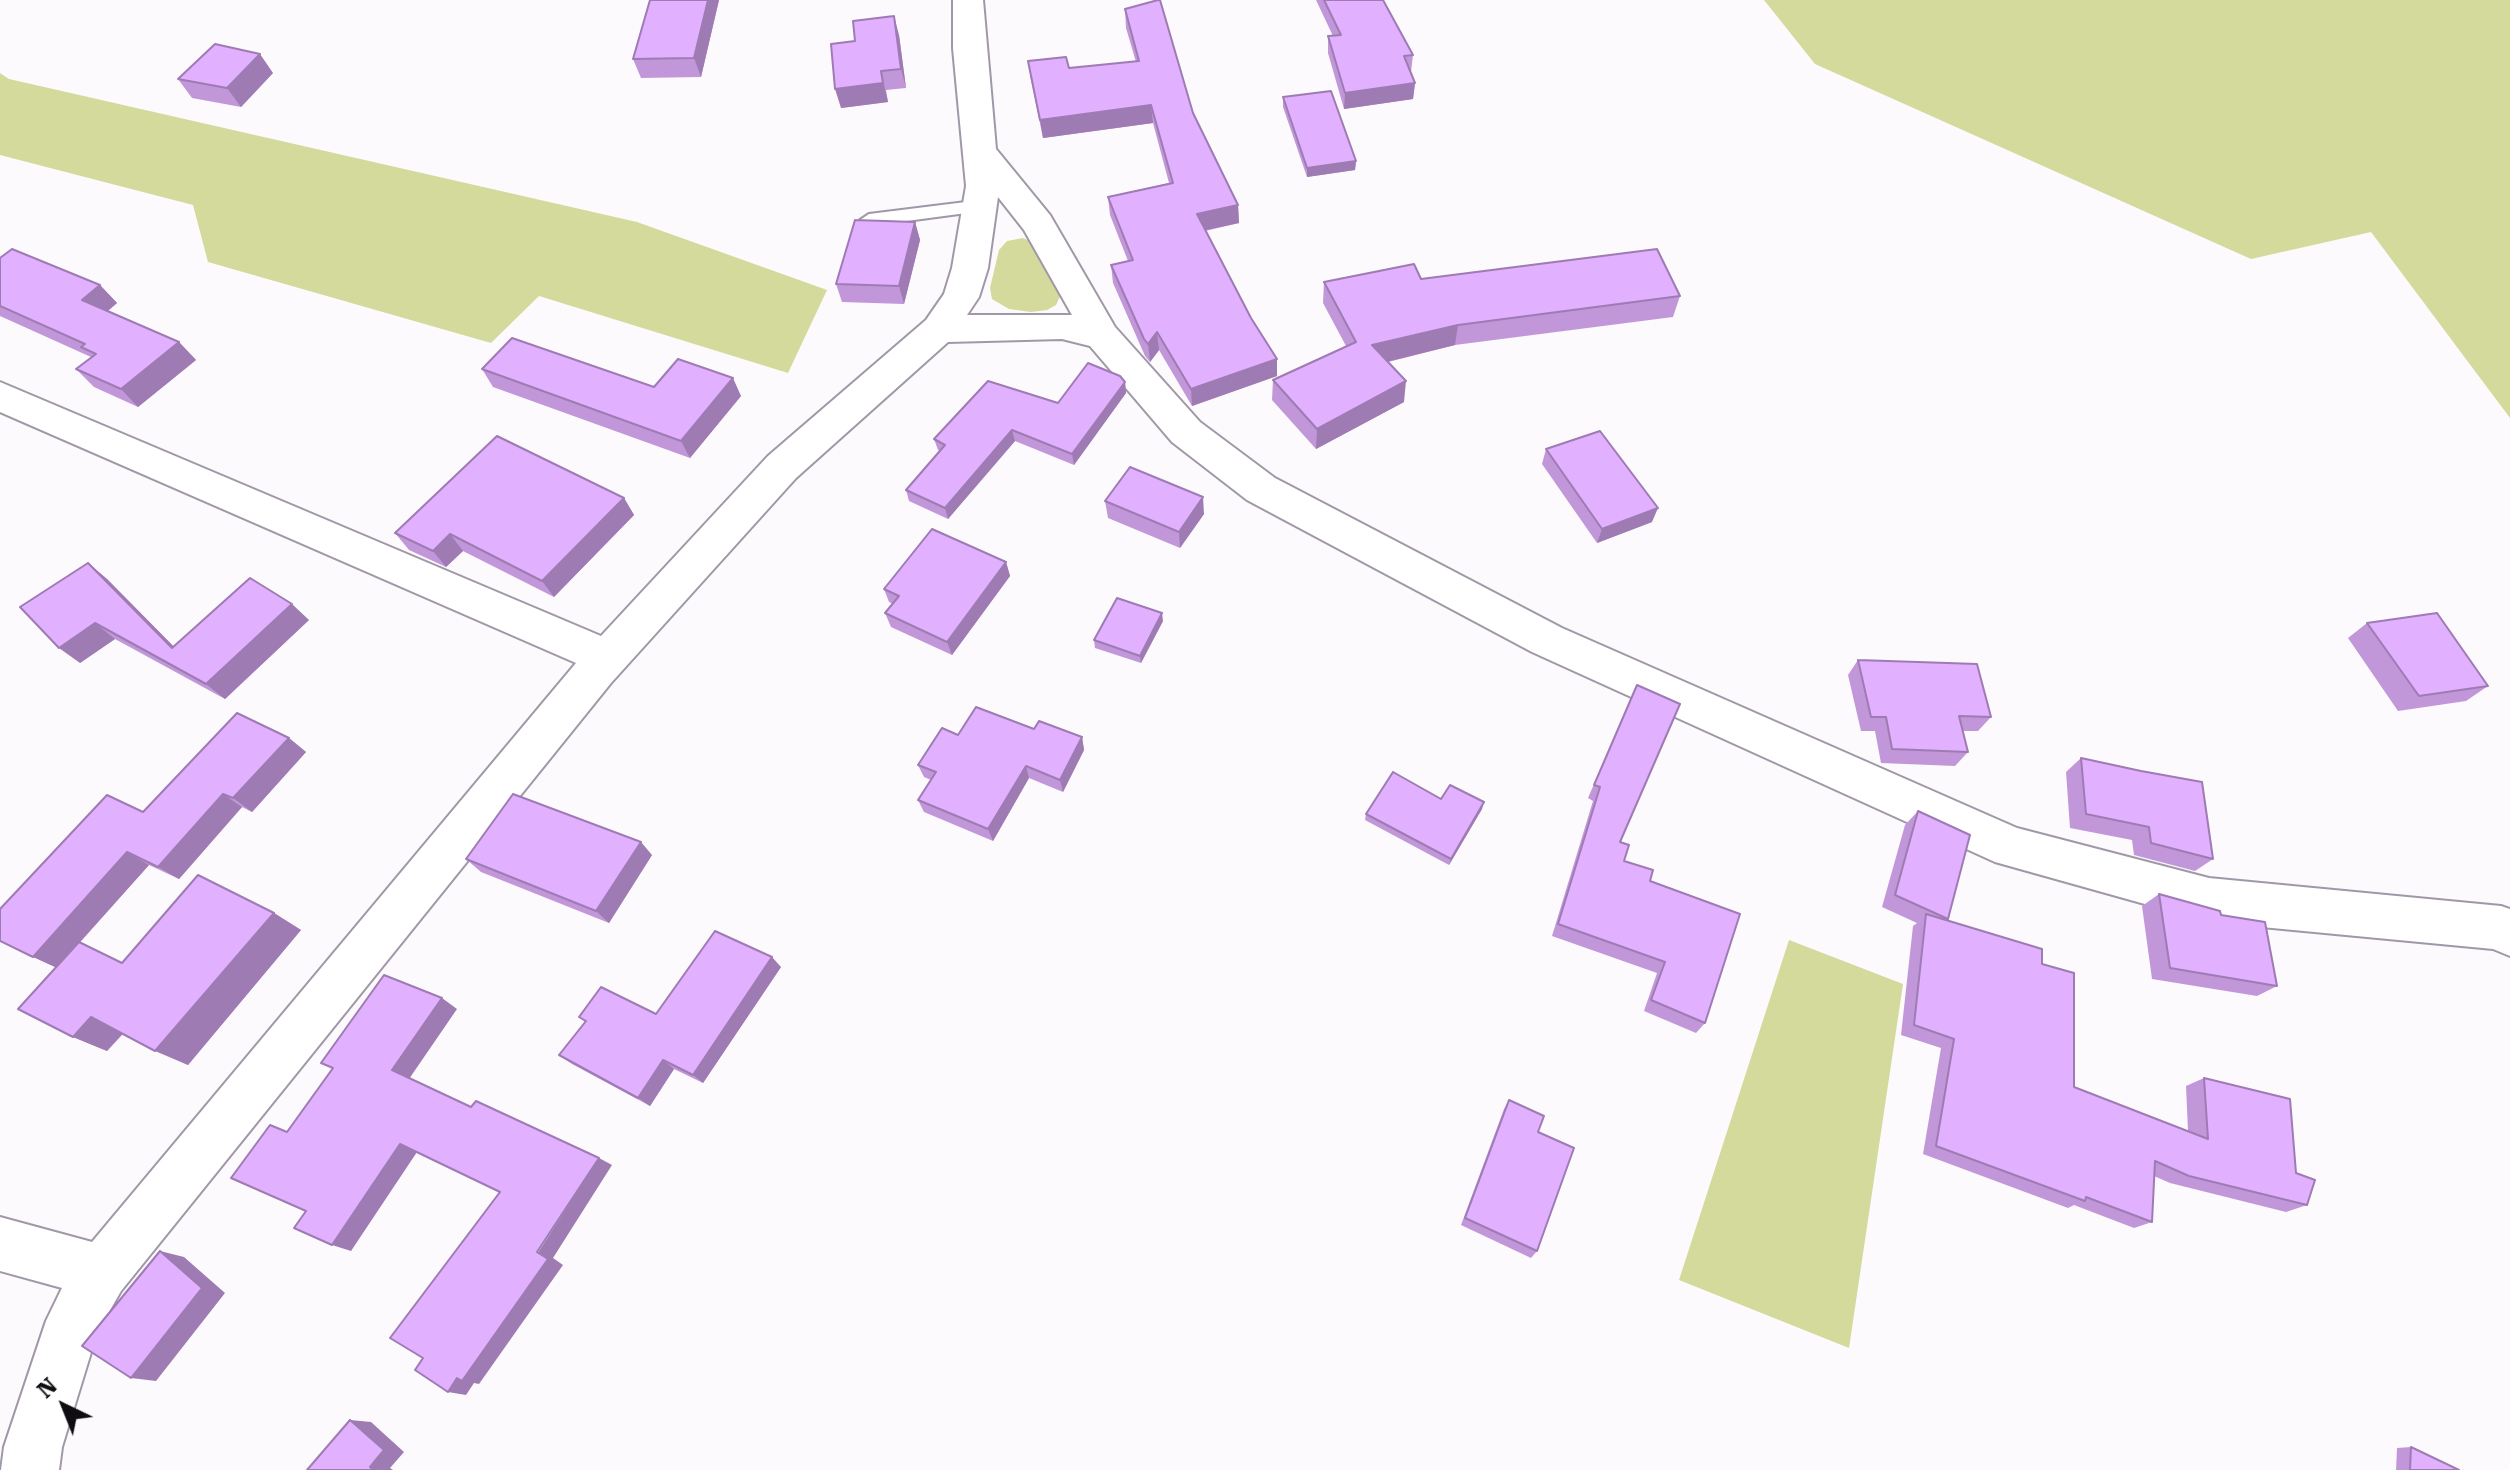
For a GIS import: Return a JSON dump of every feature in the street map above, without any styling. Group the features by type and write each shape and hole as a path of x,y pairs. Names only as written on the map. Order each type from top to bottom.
{"street":[{"path":"30,1470 33,1447 73,1321 102,1272 607,657 782,467 939,329 961,297 982,206 968,0"},
{"path":"978,149 1038,223 1102,336 1186,432 1261,489 1547,640 2011,847 2209,900 2507,928"},
{"path":"939,329 1062,326 1102,336"},
{"path":"0,396 607,657"},
{"path":"0,1244 102,1272"}],"lane":[{"path":"869,220 982,206"}],"green space":[{"path":"1764,0 2510,0 2510,418 2371,232 2251,259 1815,64"},
{"path":"0,73 9,79 637,222 827,290 788,373 539,296 491,343 208,262 193,205 0,155"},
{"path":"1023,238 1034,243 1063,290 1056,305 1047,310 1031,312 1009,309 992,299 990,288 999,250 1007,241"},
{"path":"1789,940 1903,984 1849,1348 1679,1280"}],"building":[{"path":"650,0 708,0 694,58 633,59"},
{"path":"1160,0 1193,113 1238,205 1197,214 1251,318 1277,359 1191,389 1157,332 1148,344 1144,339 1111,265 1133,260 1108,197 1173,183 1151,105 1040,120 1028,61 1066,57 1069,68 1139,61 1125,9"},
{"path":"1324,0 1383,0 1413,55 1404,56 1415,83 1345,93 1328,36 1341,35"},
{"path":"894,16 901,69 881,71 883,83 835,89 831,44 855,41 853,21"},
{"path":"215,44 260,54 227,88 178,79"},
{"path":"1331,91 1356,161 1307,168 1283,97"},
{"path":"855,220 915,222 899,286 836,284"},
{"path":"12,249 100,285 82,300 179,342 121,389 76,369 96,354 81,347 85,344 0,306 0,258"},
{"path":"1657,249 1680,296 1458,325 1372,345 1406,381 1317,429 1273,380 1356,342 1324,282 1414,264 1421,279"},
{"path":"512,338 654,387 678,359 733,378 681,441 482,369"},
{"path":"1088,363 1120,376 1125,382 1072,454 1012,430 945,508 906,490 945,445 934,439 988,381 1058,403"},
{"path":"1600,431 1658,508 1602,529 1546,449"},
{"path":"497,436 624,498 542,581 450,534 433,551 395,533"},
{"path":"1130,467 1203,497 1179,532 1105,501"},
{"path":"932,529 1006,562 947,642 885,613 899,596 884,589"},
{"path":"88,563 172,648 250,578 292,604 206,684 95,623 59,648 20,607"},
{"path":"1117,598 1162,613 1140,656 1094,640"},
{"path":"2437,613 2488,686 2419,696 2367,623"},
{"path":"1858,660 1977,664 1991,717 1959,716 1968,752 1892,749 1886,717 1871,717"},
{"path":"1637,685 1680,704 1620,842 1629,845 1624,861 1653,870 1650,881 1740,914 1705,1023 1651,1000 1665,962 1558,924 1600,787 1594,785"},
{"path":"976,707 1034,729 1039,721 1082,737 1060,780 1026,766 988,829 918,800 936,772 918,765 942,728 958,735"},
{"path":"237,713 289,738 233,798 223,794 158,867 127,852 33,957 0,941 0,909 107,795 143,812"},
{"path":"2081,758 2202,782 2213,859 2151,843 2149,827 2086,814"},
{"path":"1393,772 1441,799 1450,785 1484,802 1451,859 1366,814"},
{"path":"513,794 641,842 596,911 466,859"},
{"path":"1918,811 1970,835 1948,919 1895,895"},
{"path":"198,875 274,913 155,1051 91,1017 73,1037 18,1009 79,942 122,963"},
{"path":"2159,894 2220,911 2221,915 2265,922 2277,986 2170,968"},
{"path":"1926,914 2042,949 2042,964 2074,973 2074,1087 2208,1139 2204,1078 2290,1099 2296,1173 2315,1180 2307,1205 2189,1176 2155,1161 2152,1222 2086,1197 2085,1201 1936,1146 1954,1039 1914,1025"},
{"path":"715,931 772,957 693,1075 663,1060 638,1098 559,1055 586,1021 579,1017 601,987 656,1014"},
{"path":"384,975 442,998 392,1070 471,1107 476,1101 599,1158 537,1252 548,1259 462,1381 457,1378 448,1392 415,1370 423,1358 390,1338 500,1192 400,1144 332,1245 294,1228 306,1211 231,1178 270,1125 287,1132 333,1068 321,1063"},
{"path":"1509,1100 1544,1116 1538,1132 1574,1148 1537,1251 1465,1218"},
{"path":"160,1251 202,1288 131,1378 82,1346"},
{"path":"350,1420 384,1450 370,1467 374,1470 307,1470"},
{"path":"2411,1447 2459,1470 2410,1470"}]}
